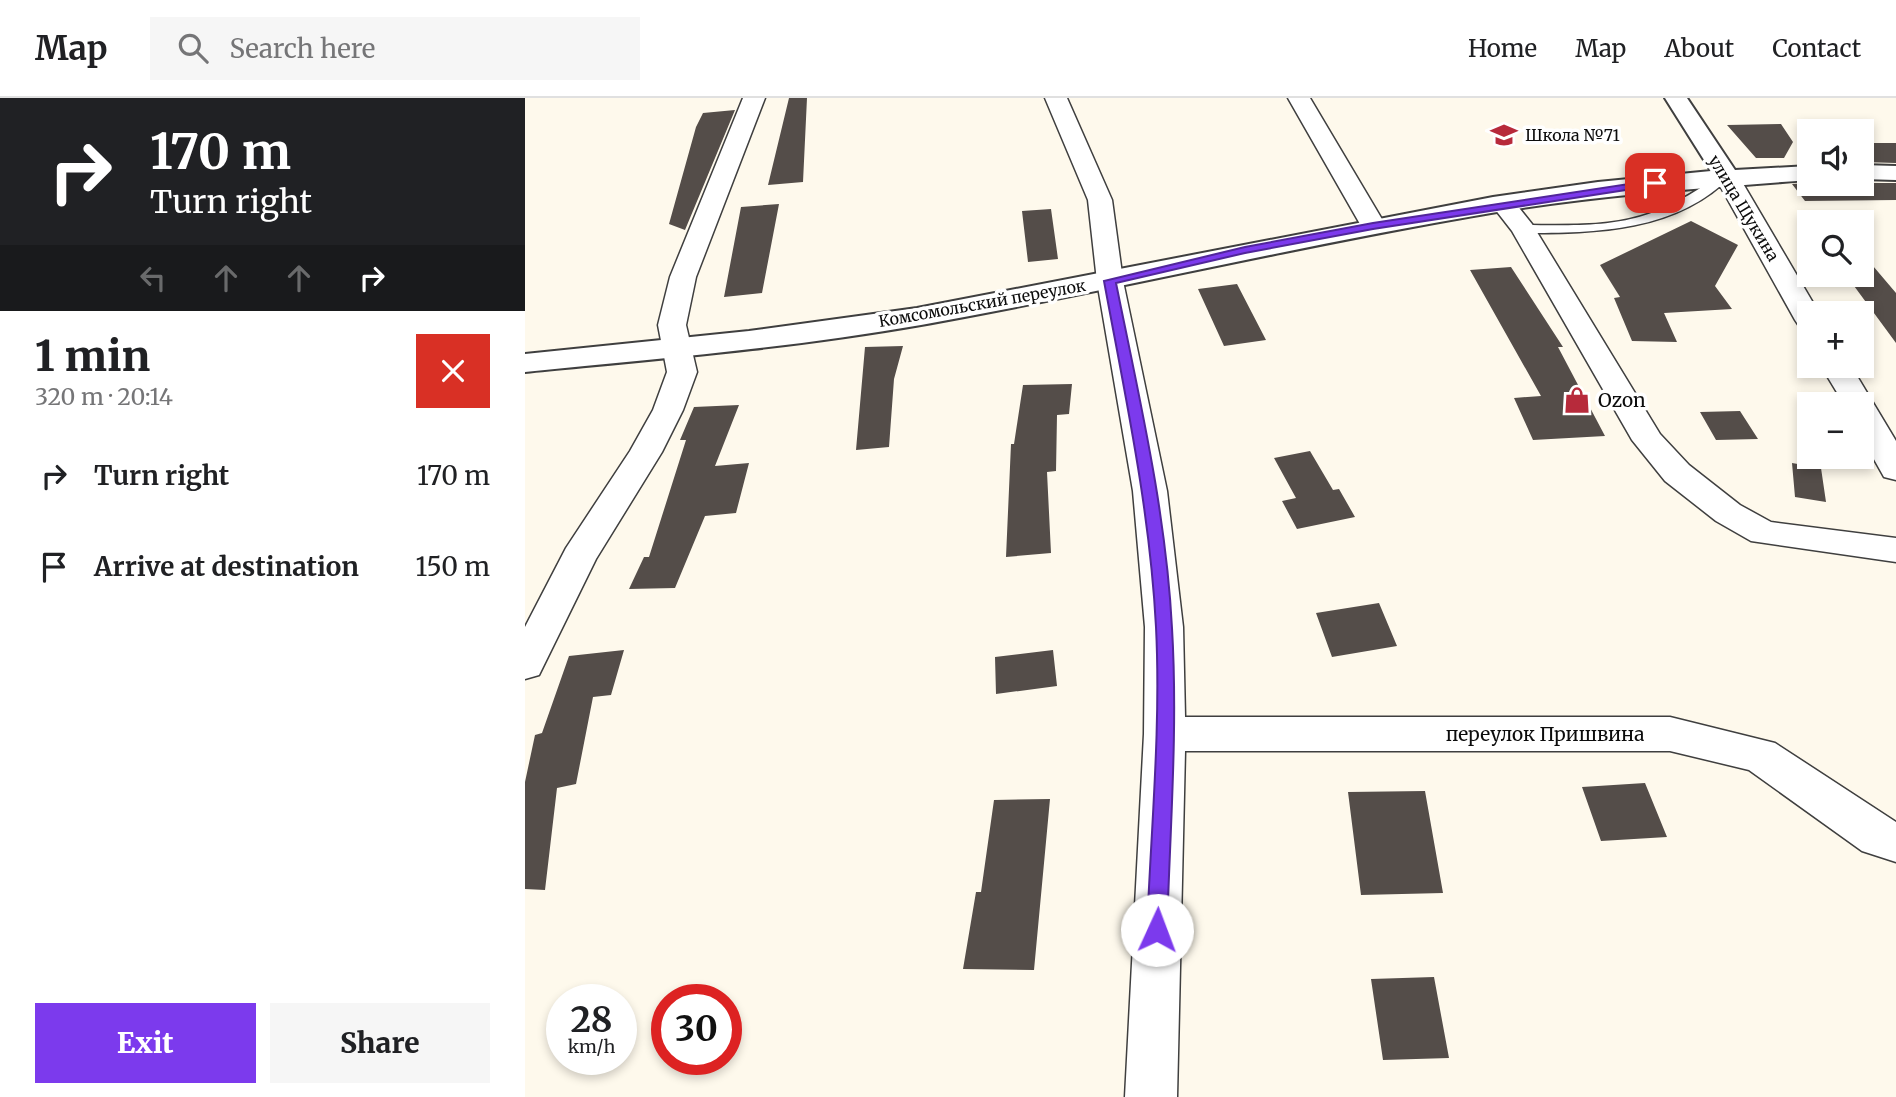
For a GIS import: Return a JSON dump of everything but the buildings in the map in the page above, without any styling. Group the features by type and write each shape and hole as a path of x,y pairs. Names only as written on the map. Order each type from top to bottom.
{"street":[{"path":"525,664 579,557 646,452 668,411 682,372 672,325 683,277 754,98"},
{"path":"1056,98 1100,200 1110,281 1150,491 1164,627 1164,734 1151,1097"},
{"path":"1299,98 1373,226"},
{"name":"улица Щукина","path":"1676,98 1725,175 1798,301"},
{"path":"1874,172 1896,173"},
{"name":"Комсомольский переулок","path":"525,363 676,348 955,310 1110,281 1245,250 1503,204 1725,175 1797,173"},
{"path":"1503,204 1523,229 1648,440 1677,473 1728,513 1763,533 1896,550"},
{"path":"1874,431 1896,469"},
{"name":"переулок Пришвина","path":"1164,734 1670,733 1760,755 1878,837 1896,842"}],"lane":[{"path":"1523,229 1595,229 1636,225 1664,215 1697,198 1725,175"}],"place":[{"name":"Школа №71","path":"1504,135"},
{"name":"Ozon","path":"1577,400"}],"route":[{"path":"1157,930 1164,734 1164,627 1150,491 1110,281 1245,250 1373,226 1607,188 1655,183"}]}
